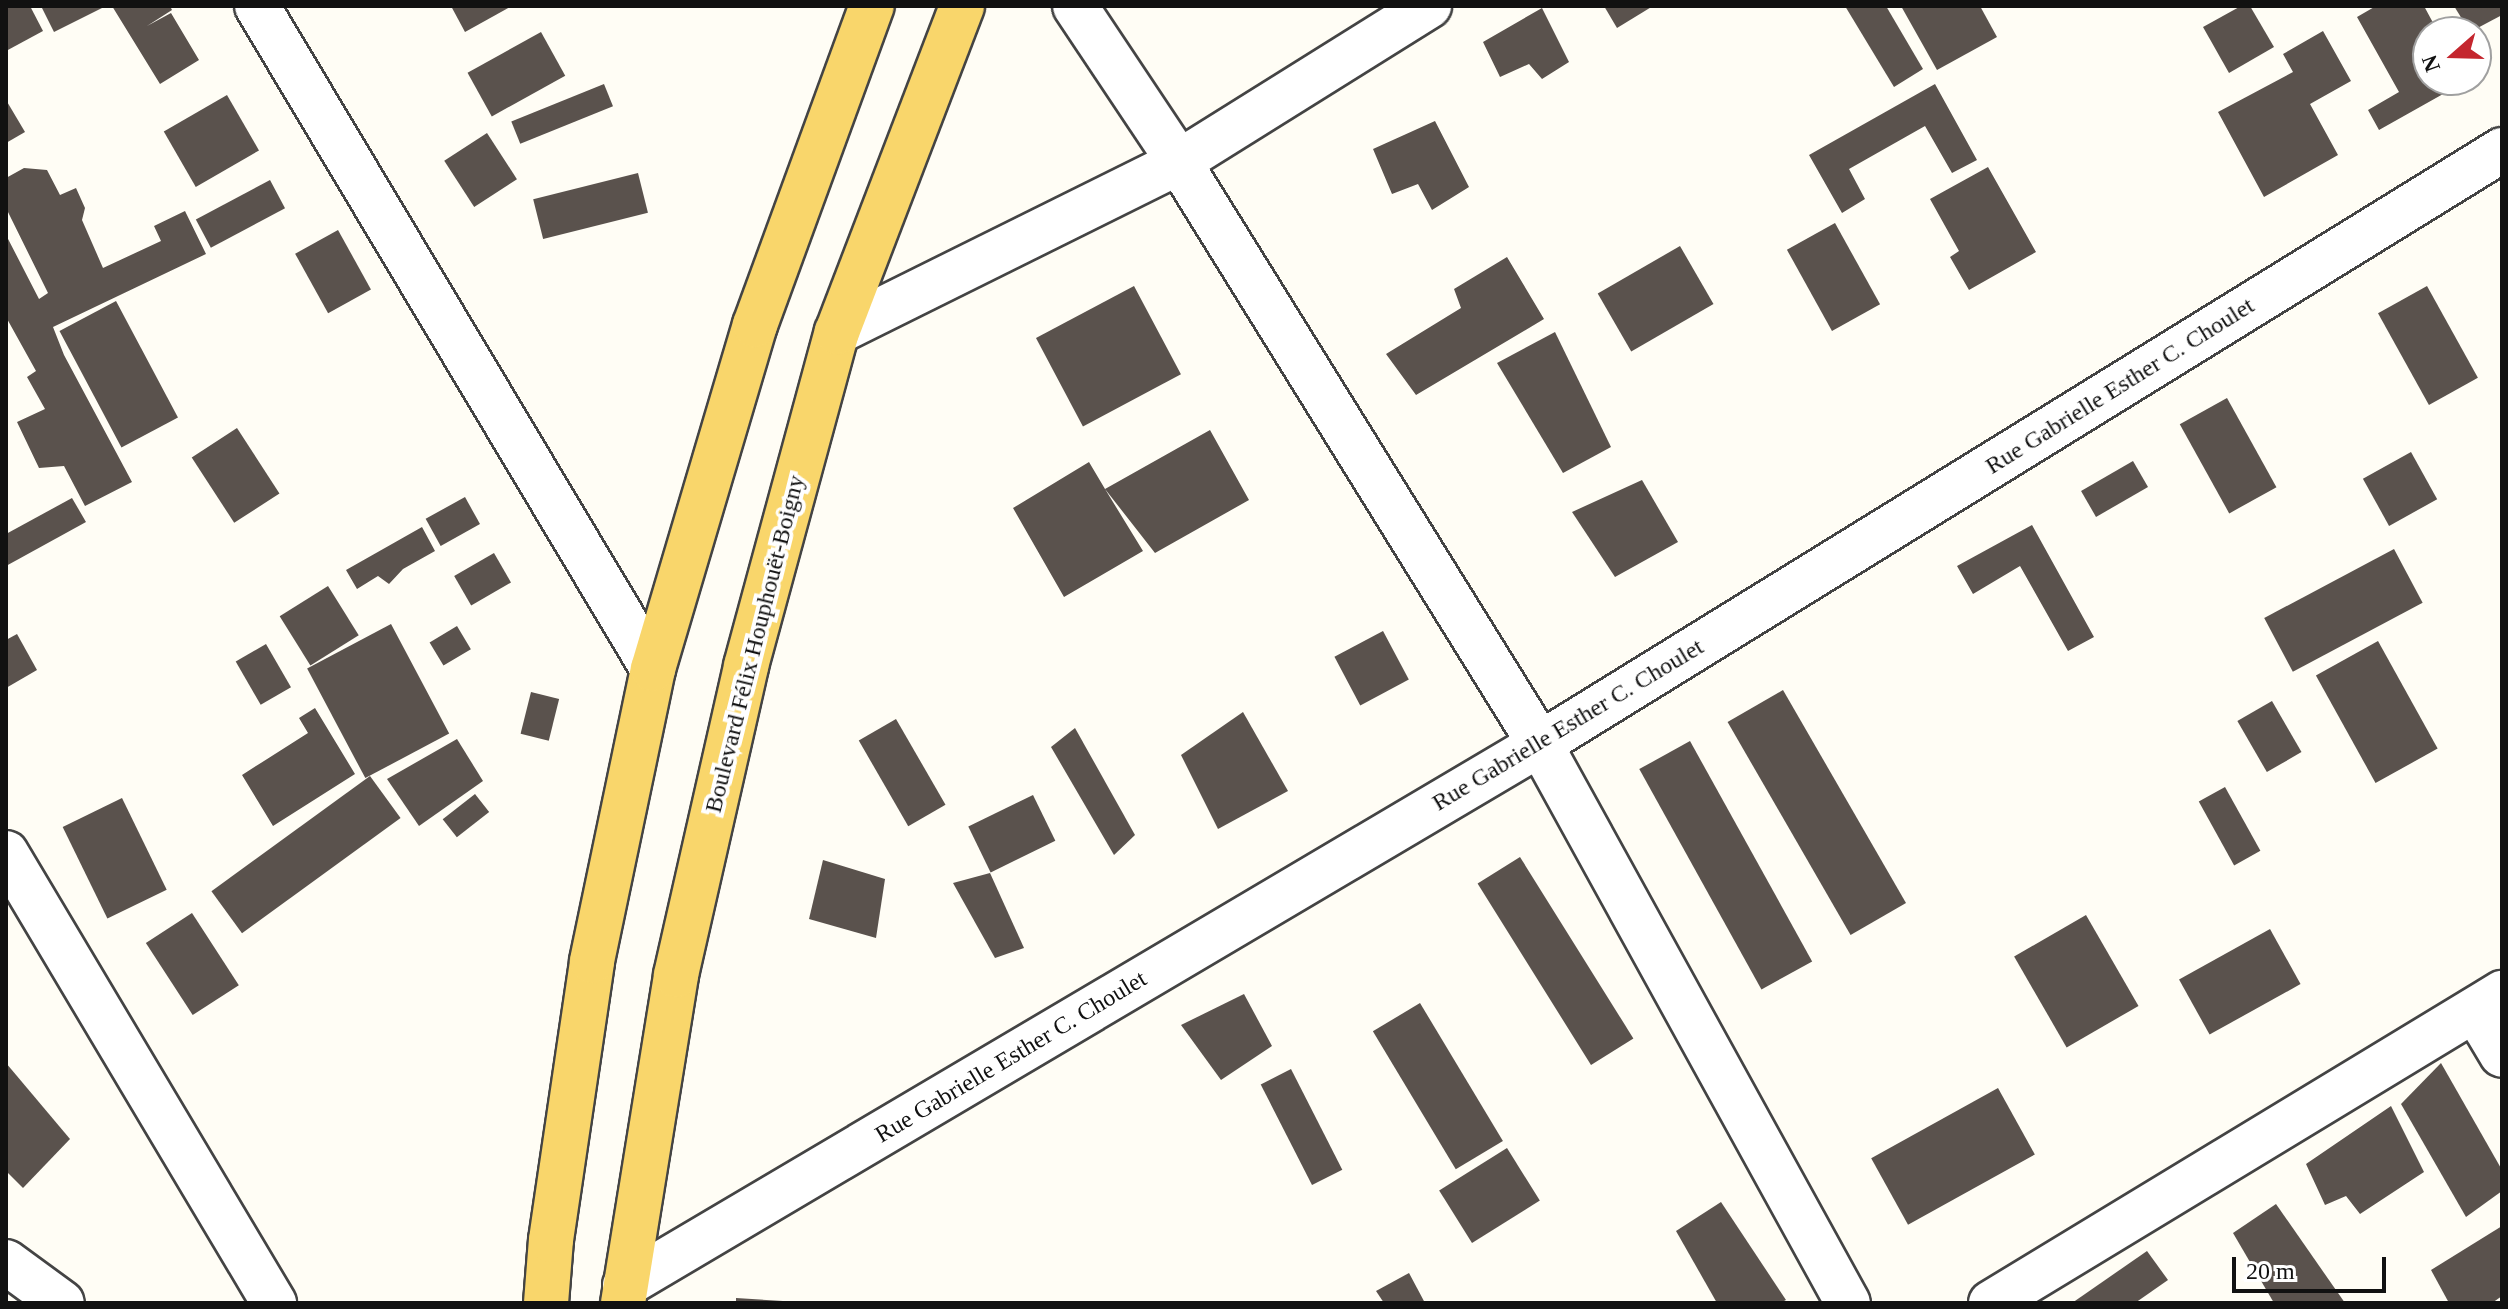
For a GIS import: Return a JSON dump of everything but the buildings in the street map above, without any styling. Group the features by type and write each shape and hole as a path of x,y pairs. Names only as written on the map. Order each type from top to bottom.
{"main road":[{"path":"546,1303 551,1240 592,961 653,669 755,325 872,6"},
{"name":"Boulevard Félix Houphouët-Boigny","path":"624,1294 676,975 746,666 837,332 962,6"}],"street":[{"path":"257,6 653,669"},
{"path":"1075,6 1179,162 1540,744 1848,1303"},
{"path":"837,332 1179,162 1429,6"},
{"name":"Rue Gabrielle Esther C. Choulet","path":"624,1294 1540,744 2502,150"},
{"path":"6,853 274,1303"},
{"path":"1991,1303 2488,1002 2502,1055"},
{"path":"6,1262 62,1303"}]}
